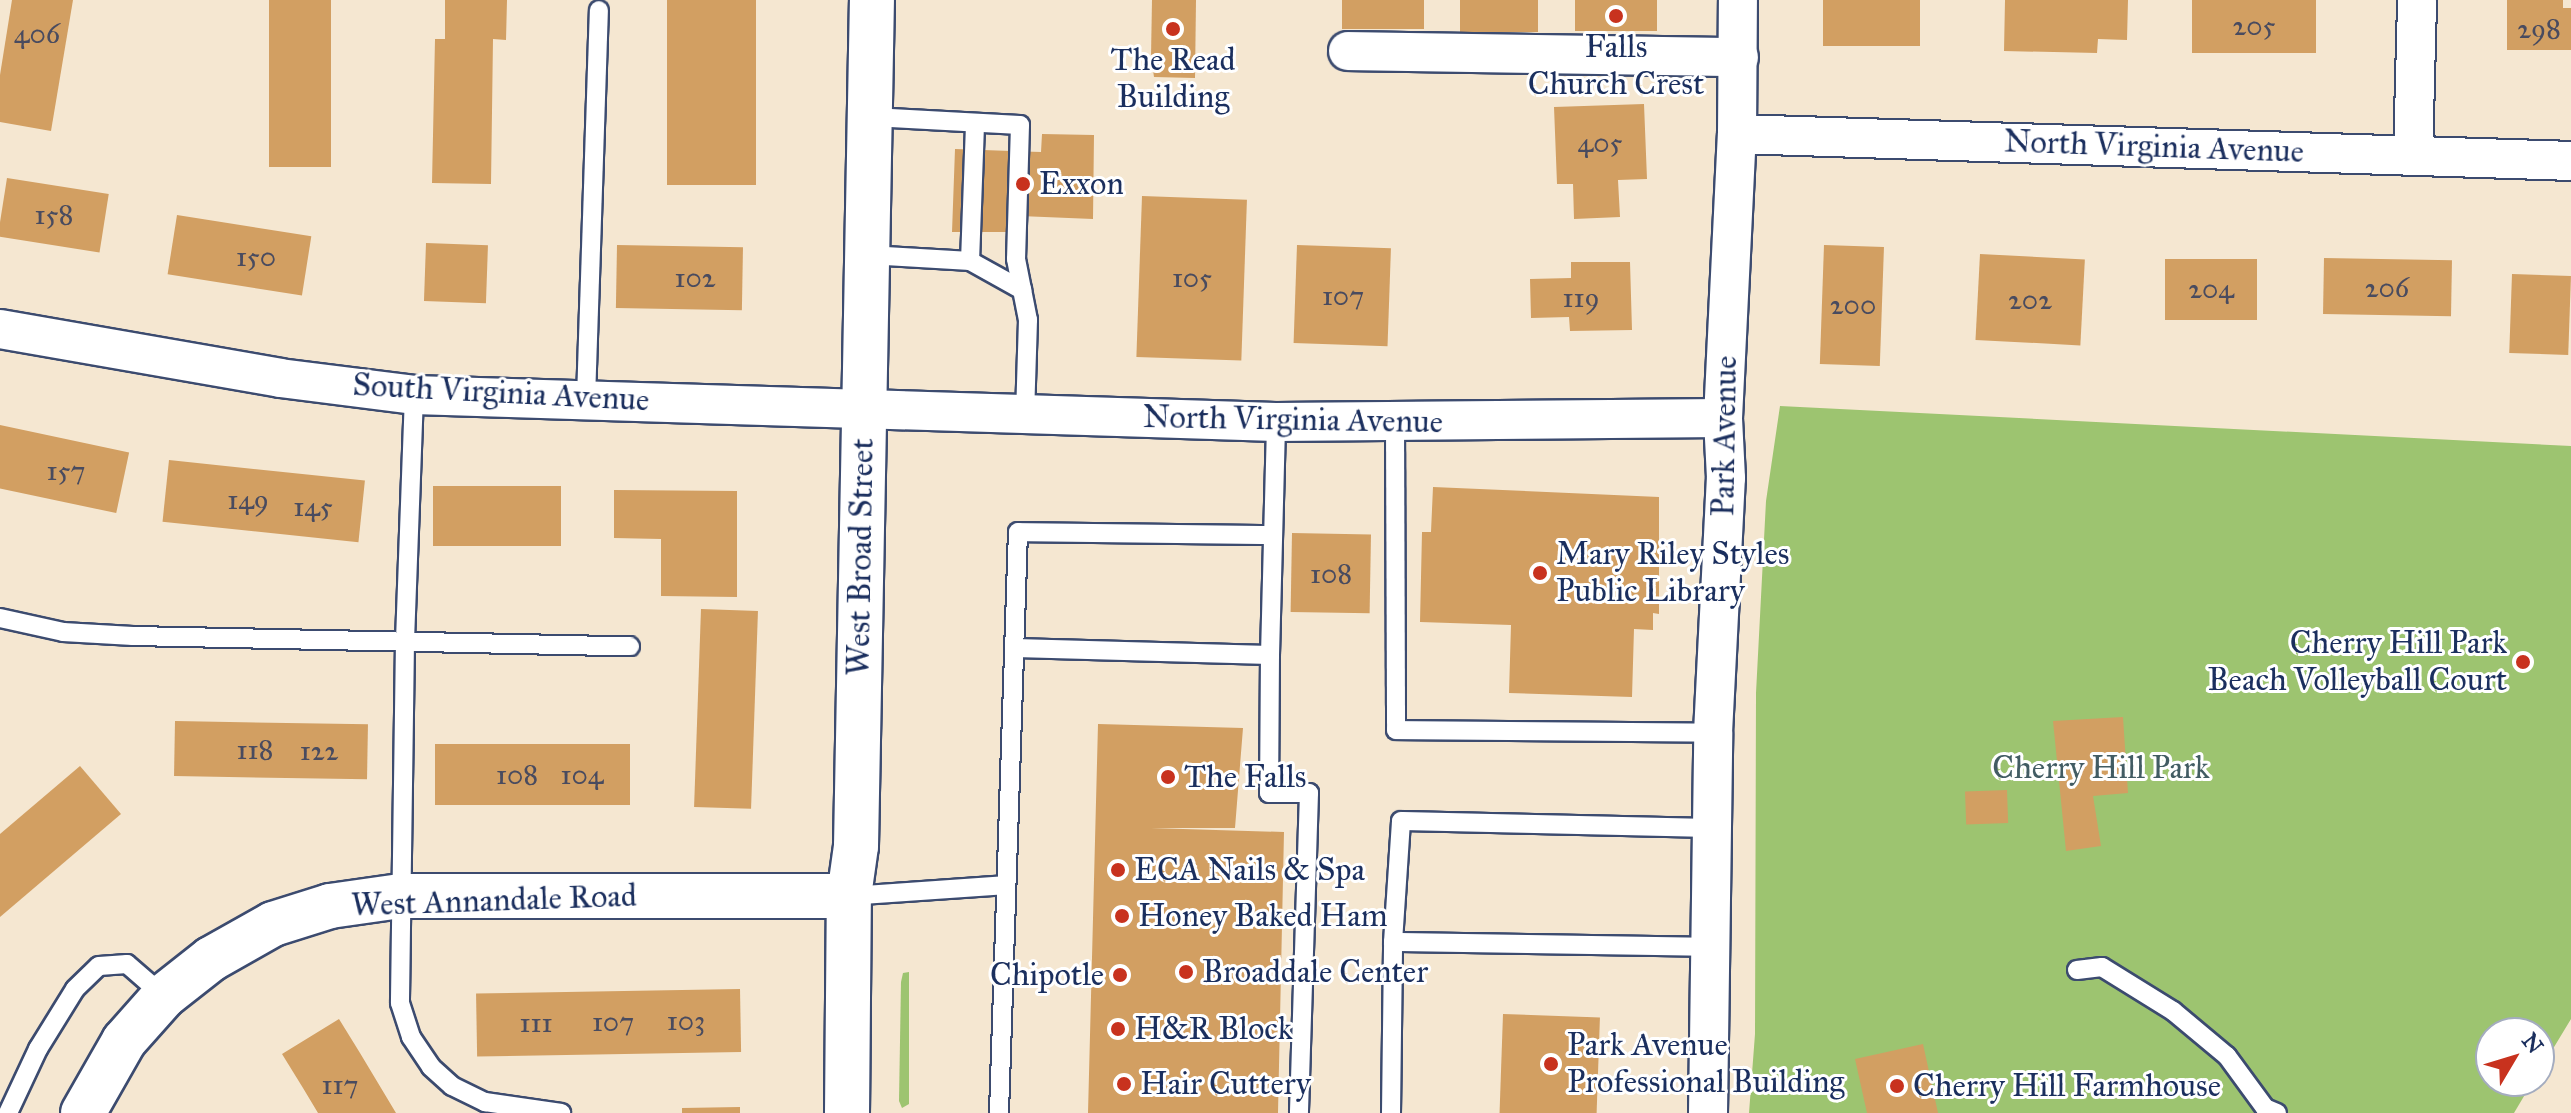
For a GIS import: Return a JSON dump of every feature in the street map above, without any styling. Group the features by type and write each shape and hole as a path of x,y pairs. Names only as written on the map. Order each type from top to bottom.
{"main road":[{"name":"West Broad Street","path":"847,1113 849,896 856,846 872,0"},
{"name":"West Annandale Road","path":"83,1113 124,1041 164,996 211,959 273,924 330,906 400,896 849,896"}],"street":[{"name":"Park Avenue","path":"1708,1113 1713,733 1726,478 1723,418 1737,134 1738,0"},
{"path":"2413,156 2417,0"},
{"path":"1348,51 1694,59 1739,57"},
{"name":"North Virginia Avenue","path":"1737,134 2571,161"},
{"name":"South Virginia Avenue","path":"0,329 280,378 414,395 863,410"},
{"name":"North Virginia Avenue","path":"863,410 1276,422 1723,418"}],"lane":[{"path":"586,399 599,10"},
{"path":"872,117 975,125 1020,125 1016,259 1028,320 1025,414"},
{"path":"970,261 975,125"},
{"path":"869,255 970,261 1022,290"},
{"path":"414,395 405,641 400,1003 411,1037 431,1067 452,1086 485,1102 561,1113"},
{"path":"1276,422 1269,793 1309,793 1299,1113"},
{"path":"1395,423 1396,730 1713,733"},
{"path":"999,1113 1018,532 1273,535"},
{"path":"0,618 63,632 630,646"},
{"path":"1015,648 1270,655"},
{"path":"1391,1113 1393,942 1401,821 1712,828"},
{"path":"849,896 1006,885"},
{"path":"1393,942 1710,947"},
{"path":"8,1113 75,989 99,966 127,964 164,996"},
{"path":"2077,970 2102,967 2173,1011 2227,1056 2265,1108 2277,1113"}],"green space":[{"name":"Cherry Hill Park","path":"1780,406 2571,446 2571,1019 2555,1046 2555,1017 2475,1017 2475,1097 2524,1097 2514,1113 1749,1113 1755,1034 1756,693 1766,501"},
{"path":"909,972 909,1104 902,1108 899,1101 901,982 903,973"}],"building":[{"path":"12,0 73,0 51,131 0,122 0,75"},
{"path":"269,0 331,0 331,167 269,167"},
{"path":"445,0 507,0 506,40 493,39 491,184 432,183 435,39 445,39"},
{"path":"667,0 756,0 756,185 667,185"},
{"name":"The Read Building","path":"1152,0 1196,0 1195,78 1154,77 1151,57"},
{"path":"1342,0 1424,0 1424,29 1342,29"},
{"name":"Falls Church Crest","path":"1460,0 1538,0 1538,32 1460,32"},
{"name":"Falls Church Crest","path":"1575,0 1657,0 1657,31 1575,31"},
{"path":"1823,0 1920,0 1920,46 1823,46"},
{"path":"2005,0 2128,0 2127,40 2098,39 2097,53 2004,51"},
{"path":"2192,0 2316,0 2316,53 2192,53"},
{"path":"2507,0 2563,0 2563,8 2571,8 2571,50 2507,50"},
{"path":"1644,104 1647,179 1618,180 1620,217 1574,219 1573,184 1557,184 1554,107"},
{"name":"Exxon","path":"1042,134 1094,135 1093,219 1020,216 1022,232 952,232 955,149 1041,152"},
{"path":"7,178 109,194 100,252 0,237"},
{"path":"1142,196 1247,200 1241,361 1136,357"},
{"path":"177,215 311,236 302,296 168,274"},
{"path":"426,243 488,245 486,303 424,301"},
{"path":"617,245 743,247 742,310 616,308"},
{"path":"1297,245 1391,248 1388,346 1294,343"},
{"path":"1824,245 1884,247 1880,366 1820,364"},
{"path":"1980,254 2085,259 2080,345 1975,340"},
{"path":"2324,258 2452,260 2451,316 2323,314"},
{"path":"2165,259 2257,259 2257,320 2165,320"},
{"path":"1571,262 1630,262 1632,330 1570,331 1569,317 1531,318 1530,279 1571,278"},
{"path":"2512,274 2571,276 2568,355 2509,353"},
{"path":"0,425 129,452 116,513 0,488"},
{"path":"169,460 365,481 358,542 163,522"},
{"path":"433,486 561,486 561,546 433,546"},
{"name":"Mary Riley Styles Public Library","path":"1433,487 1659,497 1659,614 1653,613 1653,630 1634,629 1632,697 1509,693 1511,625 1420,622 1422,532 1431,532"},
{"path":"614,490 737,491 737,597 661,596 661,539 614,538"},
{"path":"1292,533 1371,534 1370,613 1291,612"},
{"path":"701,609 758,611 751,809 694,807"},
{"path":"2123,717 2128,793 2093,796 2101,846 2066,851 2053,721"},
{"path":"175,721 368,724 367,779 174,776"},
{"name":"Broaddale Center","path":"1098,724 1243,728 1235,828 1151,828 1284,832 1278,1113 1088,1113"},
{"path":"435,744 630,744 630,805 435,805"},
{"path":"80,766 121,814 0,917 0,834"},
{"path":"2007,790 2008,823 1966,824 1965,791"},
{"path":"740,989 741,1052 477,1057 476,994"},
{"name":"Park Avenue Professional Building","path":"1503,1014 1600,1017 1597,1113 1500,1113"},
{"path":"339,1019 396,1113 318,1113 282,1054"},
{"name":"Cherry Hill Farmhouse","path":"1923,1044 1938,1113 1867,1113 1855,1059"},
{"path":"740,1107 740,1113 682,1113 682,1108"}],"place":[{"name":"Falls Church Crest","path":"1616,16"},
{"name":"The Read Building","path":"1173,29"},
{"name":"Exxon","path":"1023,184"},
{"name":"Mary Riley Styles Public Library","path":"1540,573"},
{"name":"Cherry Hill Park Beach Volleyball Court","path":"2523,662"},
{"name":"The Falls","path":"1168,777"},
{"name":"ECA Nails & Spa","path":"1118,870"},
{"name":"Honey Baked Ham","path":"1122,916"},
{"name":"Broaddale Center","path":"1186,972"},
{"name":"Chipotle","path":"1120,975"},
{"name":"H&R Block","path":"1118,1029"},
{"name":"Park Avenue Professional Building","path":"1551,1064"},
{"name":"Hair Cuttery","path":"1124,1084"},
{"name":"Cherry Hill Farmhouse","path":"1897,1086"}]}
